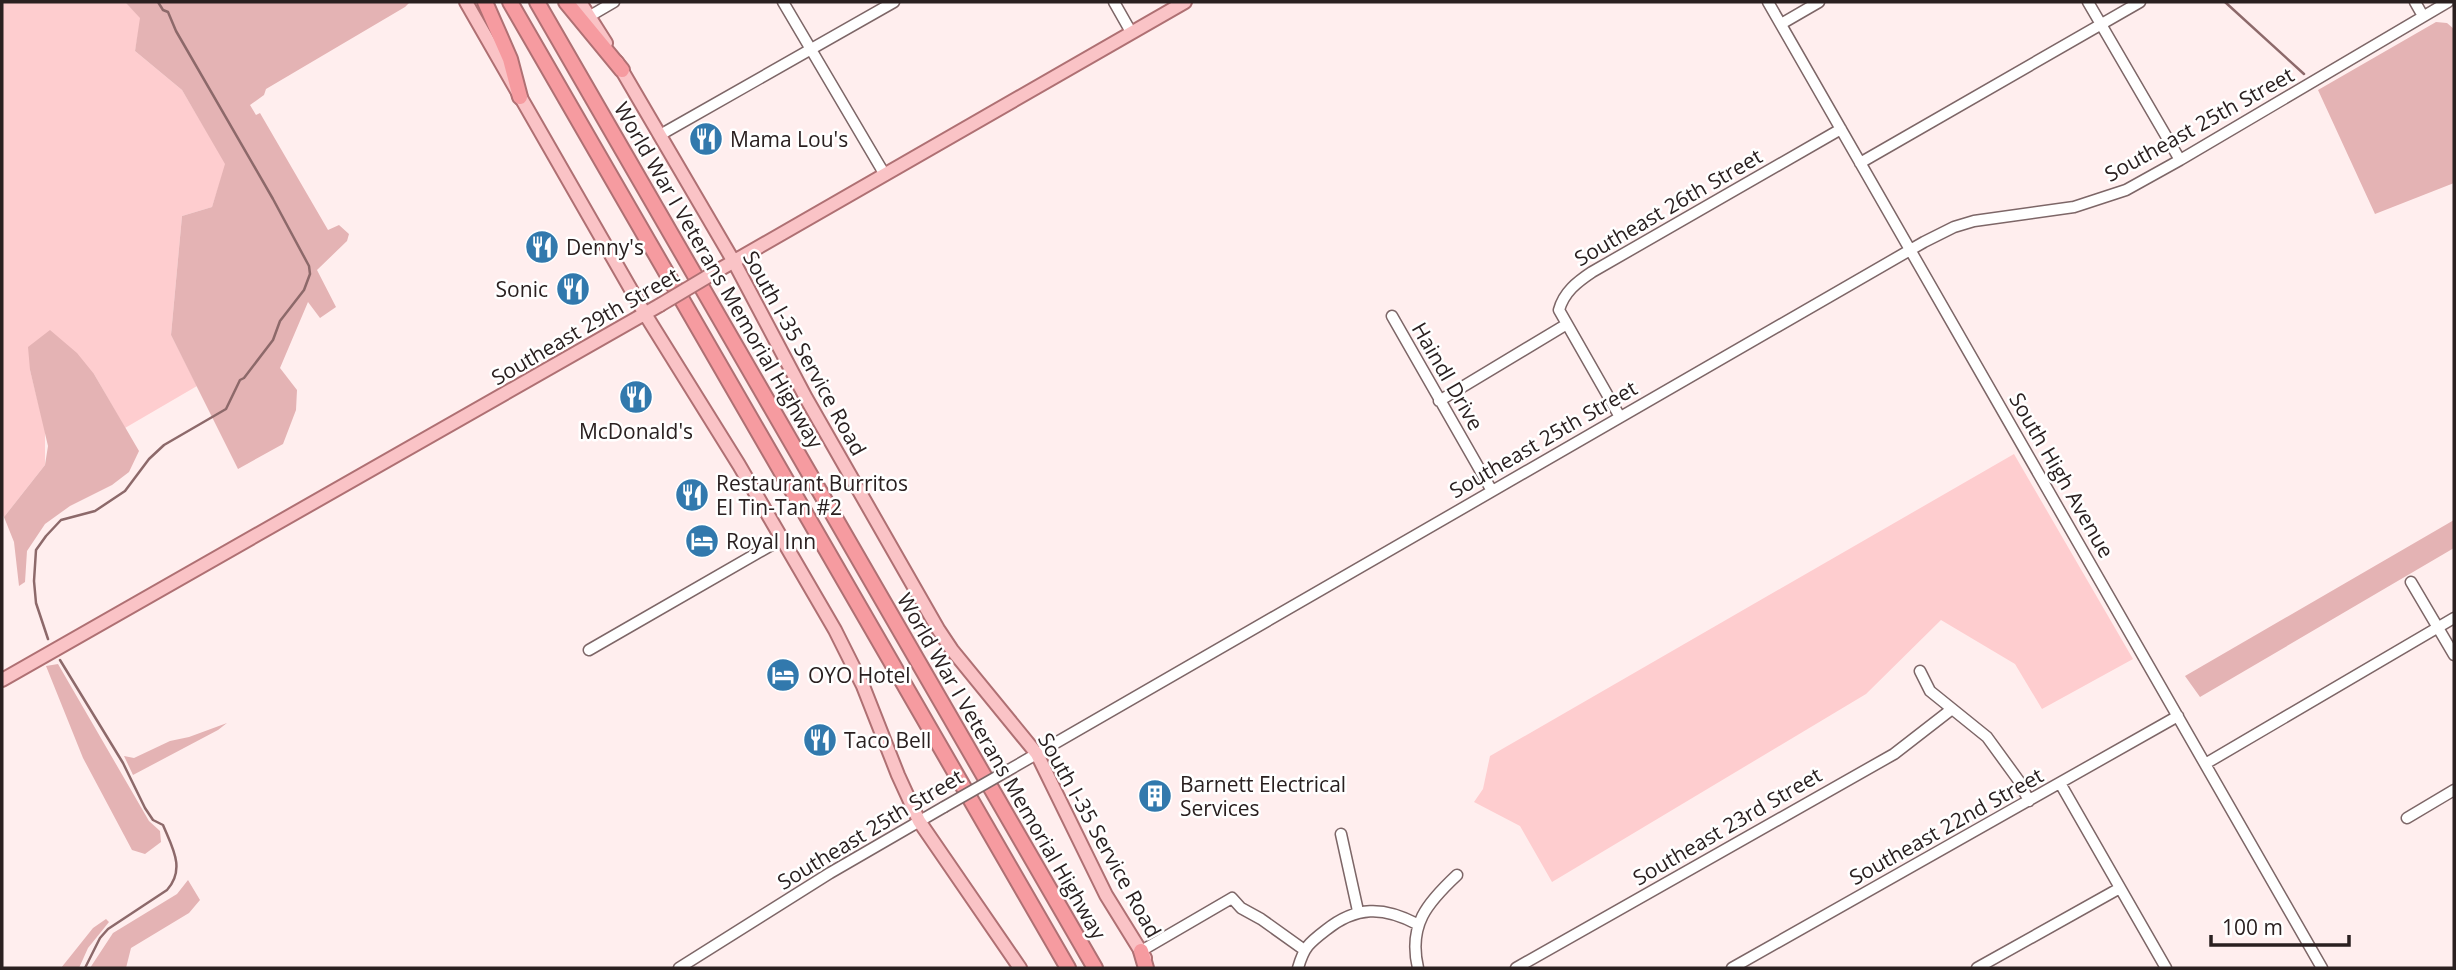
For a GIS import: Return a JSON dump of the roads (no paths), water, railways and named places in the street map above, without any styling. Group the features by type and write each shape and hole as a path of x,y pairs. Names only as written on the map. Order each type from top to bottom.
{"highway":[{"path":"485,2 510,60 520,97"},
{"name":"World War I Veterans Memorial Highway","path":"510,2 1068,968"},
{"name":"World War I Veterans Memorial Highway","path":"537,2 1095,968"},
{"path":"566,2 622,70"},
{"path":"1141,951 1146,968"}],"main road":[{"path":"466,2 645,313 732,453 852,662 919,821 1020,968"},
{"name":"South I-35 Service Road","path":"580,2 734,262 806,398 938,629 1037,754 1106,895 1152,968"},
{"name":"Southeast 29th Street","path":"2,680 1185,2"}],"street":[{"path":"590,16 614,2"},
{"path":"783,2 885,175"},
{"path":"660,135 894,2"},
{"path":"1114,2 1131,32"},
{"name":"South High Avenue","path":"1768,2 2322,968"},
{"path":"1781,24 1819,2"},
{"path":"2088,2 2180,160"},
{"path":"1860,163 2140,2"},
{"path":"2415,2 2423,16"},
{"name":"Southeast 25th Street","path":"679,968 832,871 1910,250 1944,232 1974,221 2056,211 2103,199 2136,185 2448,2"},
{"name":"Southeast 26th Street","path":"1567,324 1559,310 1562,299 1591,272 1841,129"},
{"name":"Haindl Drive","path":"1392,316 1492,491"},
{"path":"1439,401 1567,324 1620,417"},
{"path":"590,650 782,539"},
{"path":"2411,582 2454,655"},
{"path":"2205,764 2454,618"},
{"path":"1920,671 1930,691 1987,737 2019,781 2029,801"},
{"name":"Southeast 23rd Street","path":"1516,968 1894,754 1952,709"},
{"name":"Southeast 22nd Street","path":"1732,968 2178,716"},
{"path":"2060,783 2166,968"},
{"path":"2407,818 2454,790"},
{"path":"1341,834 1358,911"},
{"path":"1418,968 1415,955 1417,924 1428,905 1457,874"},
{"path":"1977,968 2120,888"},
{"path":"1141,951 1232,898 1241,908 1303,949"},
{"path":"1298,968 1303,949 1332,924 1358,911 1400,915 1417,924"}],"waterway":[{"path":"48,639 36,603 34,581 36,550 46,536 61,520 95,511 125,491 149,459 164,445 226,409 240,380 273,340 280,321 304,290 310,274 309,266 273,199 176,31 168,12 163,10 158,2"},
{"path":"2225,2 2304,74"},
{"path":"60,660 123,763 145,808 153,820 163,825 176,858 176,874 167,890 108,929 100,938 85,968"}],"place":[{"name":"Mama Lou's","path":"706,139"},
{"name":"Denny's","path":"542,247"},
{"name":"Sonic","path":"573,289"},
{"name":"McDonald's","path":"636,397"},
{"name":"Restaurant Burritos El Tin-Tan #2","path":"692,495"},
{"name":"Royal Inn","path":"702,541"},
{"name":"OYO Hotel","path":"783,675"},
{"name":"Taco Bell","path":"820,740"},
{"name":"Barnett Electrical Services","path":"1155,796"}]}
